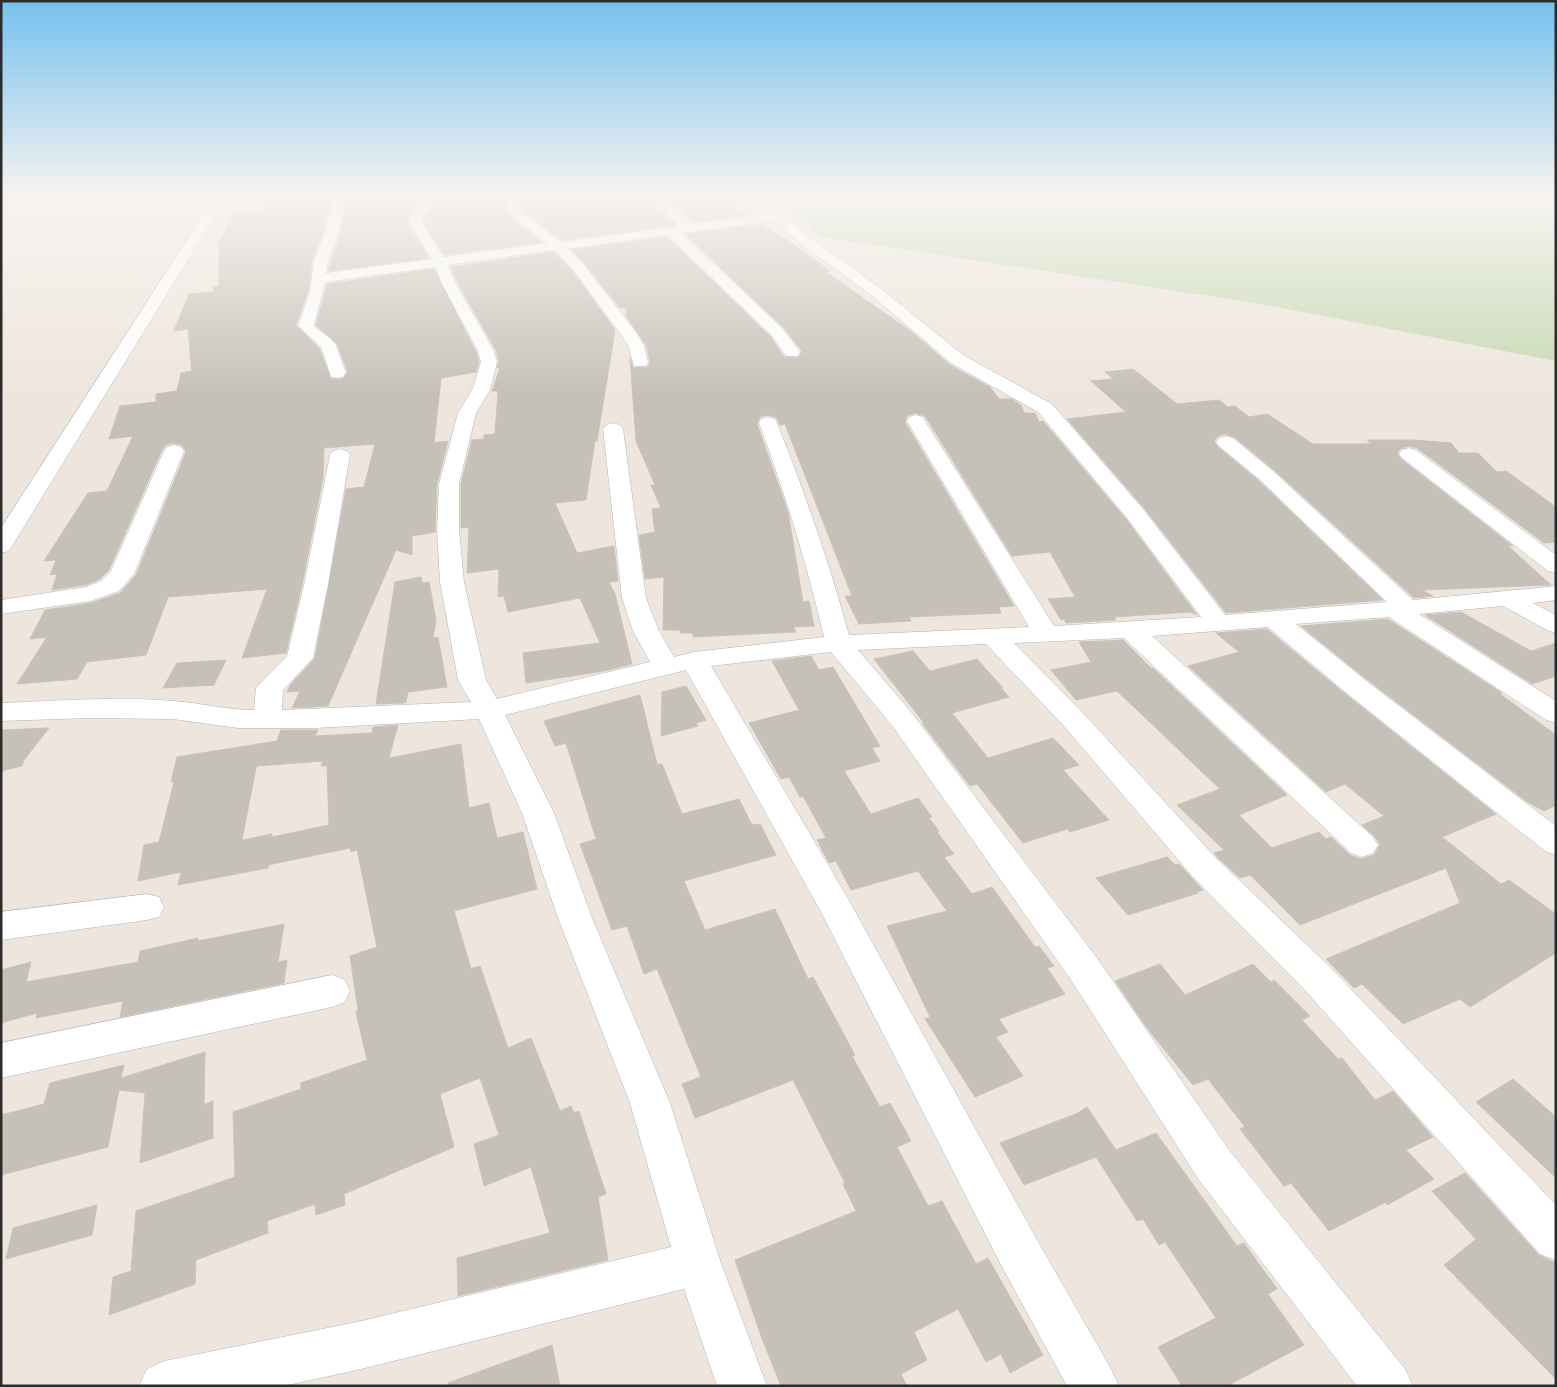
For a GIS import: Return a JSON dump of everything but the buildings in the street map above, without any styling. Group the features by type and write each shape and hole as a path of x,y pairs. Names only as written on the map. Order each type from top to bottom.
{"street":[{"path":"1,546 179,263"},
{"path":"321,263 320,278 306,326 310,332 325,343 333,354 337,372"},
{"path":"320,278 428,263"},
{"path":"441,263 449,284 486,351 489,362 480,390 467,412 449,484 448,530 452,582 472,680 489,710 538,813 575,918 650,1103 698,1263 742,1386"},
{"path":"574,263 636,345 640,362"},
{"path":"704,263 777,332 792,352"},
{"path":"836,263 876,291 957,359 1045,408 1150,530 1191,583 1219,624"},
{"path":"916,421 1006,565 1047,635"},
{"path":"768,423 792,485 818,562 838,643 901,718 1084,969 1214,1165 1388,1386"},
{"path":"613,429 634,598 646,631 680,664 835,906 1016,1247 1094,1386"},
{"path":"1226,442 1266,475 1400,608 1556,714"},
{"path":"1,606 91,594 110,586 122,574 174,450"},
{"path":"1409,454 1556,566"},
{"path":"267,719 270,688 300,658 316,585 340,455"},
{"path":"1,712 88,709 173,710 238,718 315,719 489,710 680,664 838,643 1047,635 1219,624 1556,593"},
{"path":"1505,597 1556,625"},
{"path":"1274,619 1354,685 1556,843"},
{"path":"1130,630 1362,845"},
{"path":"994,636 1073,719 1205,868 1316,977 1556,1238"},
{"path":"1,926 147,907"},
{"path":"1,1061 332,991"},
{"path":"164,1386 357,1346 698,1263"}],"green space":[{"path":"991,263 1556,263 1556,361 1261,304"}]}
